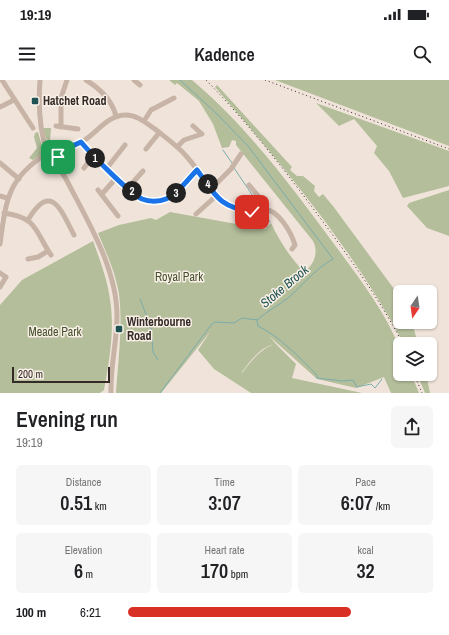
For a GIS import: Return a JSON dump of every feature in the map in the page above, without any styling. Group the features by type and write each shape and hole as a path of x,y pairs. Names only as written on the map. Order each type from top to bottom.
{"street":[{"path":"2,80 33,128"},
{"path":"40,80 39,118 43,140 49,151 49,161"},
{"path":"67,80 61,98 58,126 78,129"},
{"path":"134,80 140,85"},
{"path":"89,81 108,99 114,108 116,116"},
{"path":"144,121 152,110 171,97"},
{"path":"0,107 14,100"},
{"path":"0,244 1,228 7,198 19,179 35,163 49,151 68,148 81,142 116,116 132,115 144,121 177,147 224,204 237,209 256,212 265,209 270,210 277,215 291,235 295,246"},
{"path":"177,147 184,140 204,132 193,126"},
{"path":"146,149 159,133"},
{"path":"81,142 93,156 128,188 150,204 172,196 197,170"},
{"path":"107,168 125,145"},
{"path":"35,163 57,158 68,148"},
{"path":"49,151 57,152 57,158 61,171 103,255 113,287 117,315 111,393"},
{"path":"212,188 241,154"},
{"path":"84,166 93,156"},
{"path":"49,161 61,171"},
{"path":"0,163 19,179"},
{"path":"128,188 140,180 144,172"},
{"path":"102,194 117,177"},
{"path":"249,185 264,203 265,209"},
{"path":"98,190 110,208 118,216"},
{"path":"0,196 7,198"},
{"path":"196,214 216,196"},
{"path":"28,220 36,207 43,201 51,201 59,207 67,228 74,236"},
{"path":"4,213 21,216 34,225 50,253 30,260"},
{"path":"0,274 8,278 0,287"},
{"path":"107,393 111,386"}],"green space":[{"name":"Royal Park","path":"169,80 192,80 233,119 289,184 356,274 394,334 393,381 414,381 419,393 391,393 384,377 356,388 317,379 269,336 296,364 292,378 362,393 251,393 214,369 198,350 210,332 161,393 116,393 120,331 119,294 113,271 98,233 119,225 151,218 156,220 170,212 265,229 271,223 278,237 294,261 304,272 313,262 316,250 313,241 236,145 236,141 232,140 229,147 222,148 213,124 199,101 177,83 175,85","holes":["266,348 253,360 242,373 253,358"]},
{"path":"275,80 449,80 449,146"},
{"path":"217,85 292,167 290,170 297,176 303,176 315,186 314,191 319,197 323,194 333,206 393,287 393,325 363,275 317,210 215,87"},
{"path":"316,103 449,151 449,186 403,198 389,171 374,153 377,146 354,119 339,126"},
{"path":"43,128 51,128 50,141 71,144 52,144 47,139"},
{"path":"38,132 44,153 33,160 29,158 37,148 34,137 35,133"},
{"path":"449,190 449,236 427,228 407,206 409,203"},
{"name":"Meade Park","path":"93,241 107,282 112,317 108,369 104,390 100,393 0,393 0,305 22,280"},
{"path":"395,329 414,329 416,337 400,337"},
{"path":"420,381 427,381 430,393 425,393"}],"waterway":[{"name":"Stoke Brook","path":"160,393 211,325 215,322 234,323 242,318 257,320 288,298 315,272 333,259 248,146 217,114 180,80"},
{"path":"223,150 232,163"},
{"path":"234,168 261,208"},
{"path":"264,213 270,222"},
{"path":"140,299 151,327 153,352 158,360"},
{"path":"257,320 258,326 274,335 289,348 317,375 317,378 343,381 353,380 357,387 371,384 375,388 382,379"}],"railway":[{"path":"206,80 250,129 305,198 363,278 399,337"},
{"path":"265,80 449,149"},
{"path":"417,381 422,393"}],"place":[{"name":"Hatchet Road","path":"35,101"},
{"name":"Winterbourne Road","path":"119,329"}],"route":[{"path":"58,157 68,148 81,142 93,156 136,195 150,201 161,201 172,196 197,170 212,188 216,196 224,204 237,209 252,212"}]}
